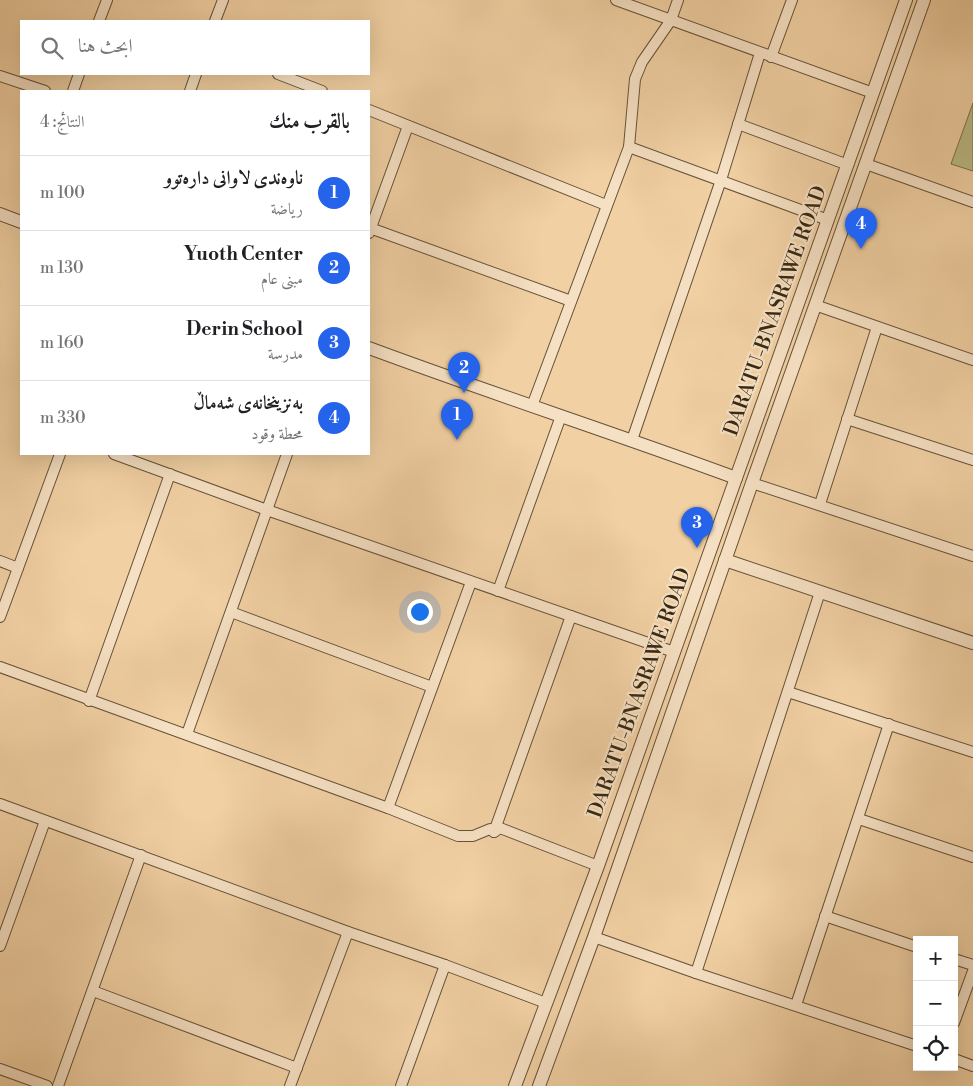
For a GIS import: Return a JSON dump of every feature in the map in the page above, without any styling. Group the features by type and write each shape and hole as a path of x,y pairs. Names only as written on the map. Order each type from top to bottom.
{"street":[{"path":"99,20 107,0"},
{"path":"215,20 223,0"},
{"path":"616,0 873,93"},
{"path":"532,406 629,147 635,80 642,62 671,20 678,0"},
{"path":"771,57 792,0"},
{"name":"DARATU-BNASRAWE ROAD","path":"515,1086 598,866 906,0"},
{"name":"DARATU-BNASRAWE ROAD","path":"539,1086 594,937 752,483 924,0"},
{"path":"632,440 721,180 760,53"},
{"path":"73,90 80,75"},
{"path":"190,90 196,75"},
{"path":"280,75 307,88"},
{"path":"0,76 42,90"},
{"path":"370,110 606,205"},
{"path":"738,124 848,165"},
{"path":"408,126 370,230 570,301"},
{"path":"629,147 828,220"},
{"path":"866,164 973,202"},
{"path":"841,183 857,188"},
{"path":"0,214 20,221"},
{"path":"815,306 973,360"},
{"path":"820,504 877,327"},
{"path":"370,348 736,478"},
{"path":"498,591 561,416"},
{"path":"847,419 973,460"},
{"path":"0,617 60,455"},
{"path":"117,455 267,510 674,652"},
{"path":"186,734 287,455"},
{"path":"89,701 170,474"},
{"path":"752,483 973,556"},
{"path":"725,560 973,643"},
{"path":"0,561 18,568"},
{"path":"388,808 471,582"},
{"path":"696,973 820,592"},
{"path":"231,612 432,687"},
{"path":"494,832 571,616"},
{"path":"669,665 686,671"},
{"path":"0,667 89,701 186,734 388,808 458,836 473,836 490,829 494,832"},
{"path":"788,692 972,747"},
{"path":"796,1005 890,724"},
{"path":"0,804 546,1003"},
{"path":"859,818 973,857"},
{"path":"0,946 45,821"},
{"path":"494,832 500,828 598,866"},
{"path":"58,1086 94,991 141,855"},
{"path":"825,916 913,946"},
{"path":"290,1086 348,932"},
{"path":"594,937 913,1045"},
{"path":"958,960 973,965"},
{"path":"401,1086 445,965"},
{"path":"958,1013 973,971"},
{"path":"94,991 297,1068"},
{"path":"958,1060 973,1066"},
{"path":"0,1069 47,1086"}],"green space":[{"path":"973,103 973,171 951,164"}],"place":[{"name":"بەنزینخانەی شەماڵ","path":"861,249"},
{"name":"Yuoth Center","path":"464,393"},
{"name":"ناوەندی لاوانی دارەتوو","path":"457,440"},
{"name":"Derin School","path":"697,548"}]}
